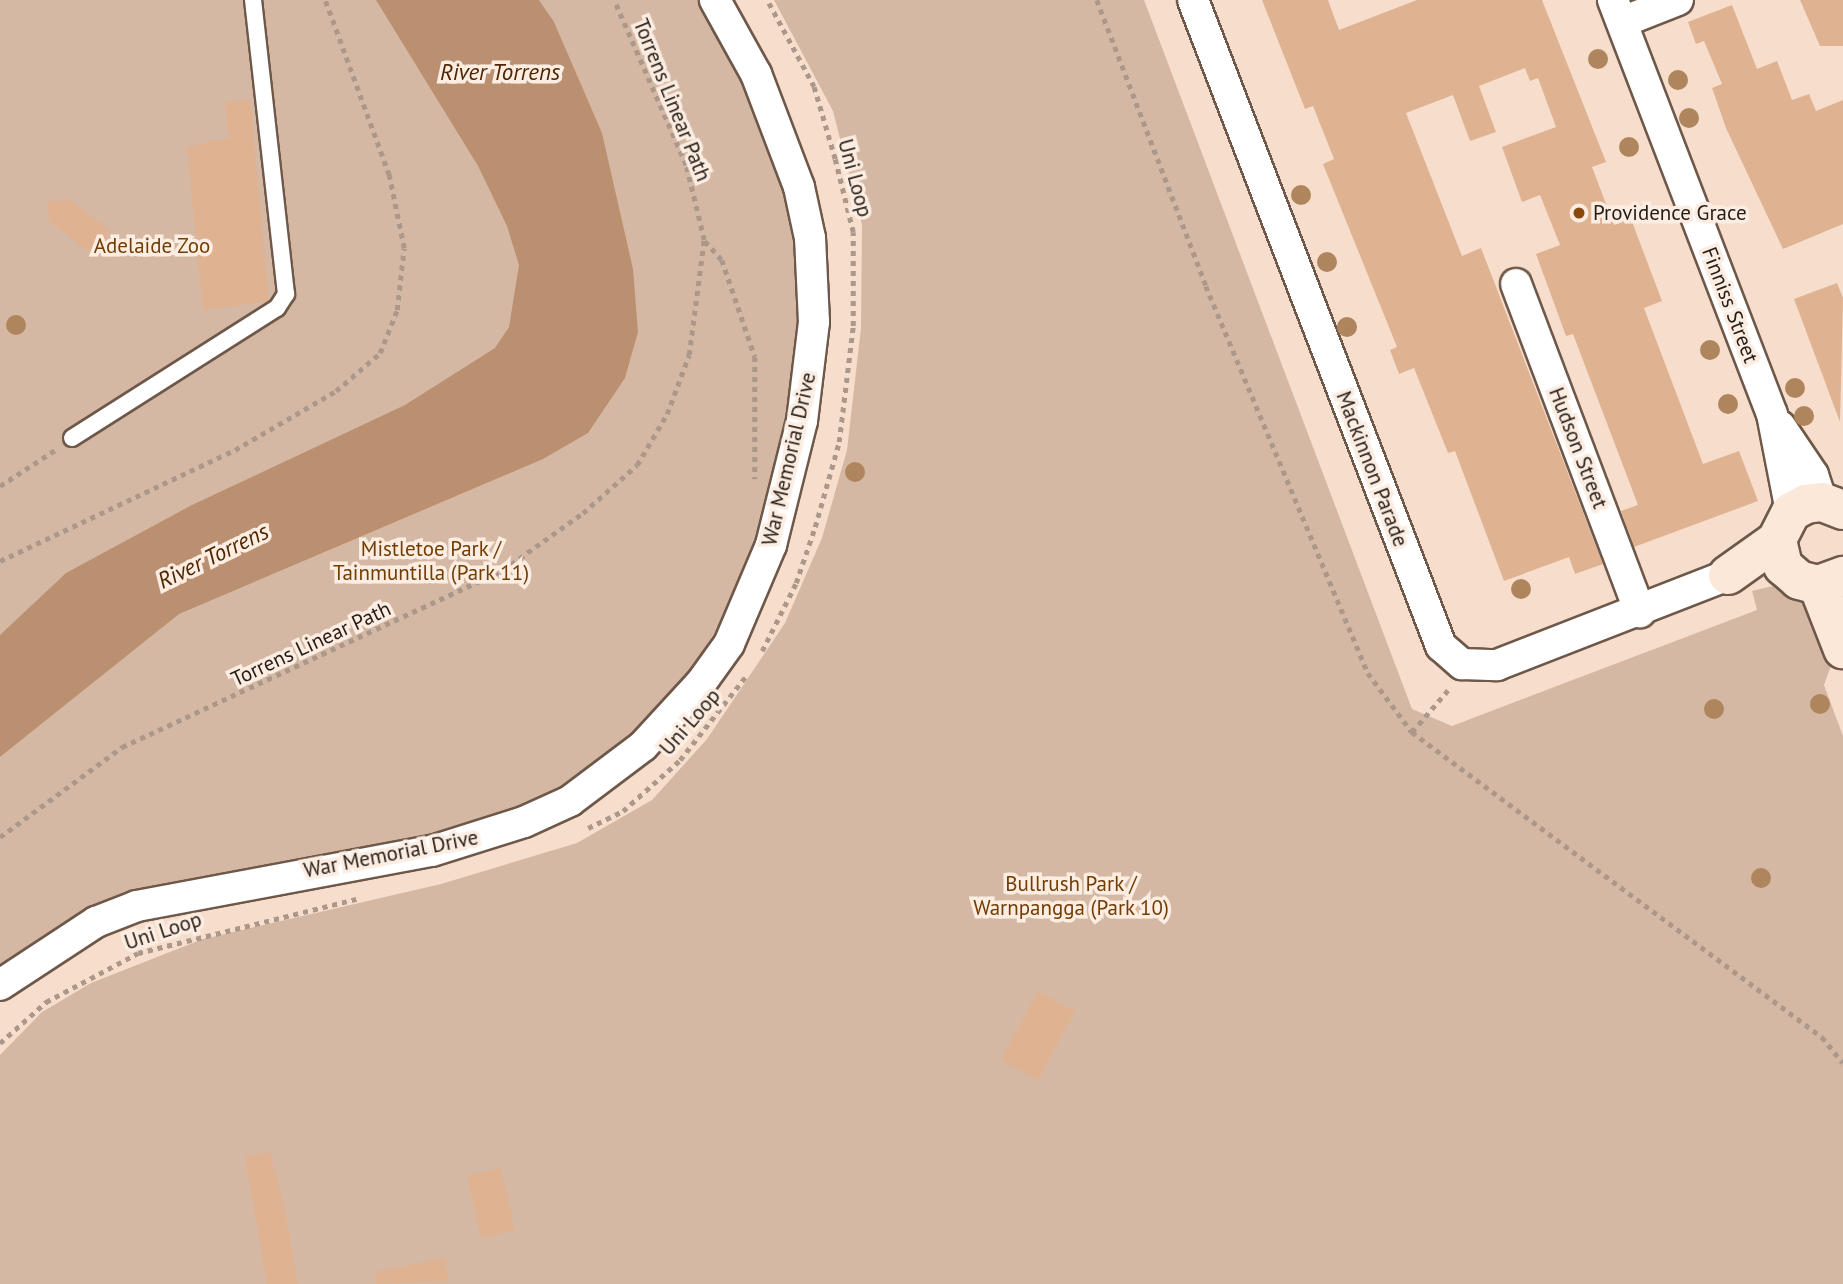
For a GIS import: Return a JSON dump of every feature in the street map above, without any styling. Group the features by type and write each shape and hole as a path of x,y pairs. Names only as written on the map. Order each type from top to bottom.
{"street":[{"name":"War Memorial Drive","path":"0,985 96,922 137,906 432,851 484,836 570,801 643,746 701,684 749,604 782,505 810,365 814,322 810,238 779,131 715,0"},
{"name":"Mackinnon Parade","path":"1193,0 1426,610 1441,646 1462,664"},
{"path":"1617,11 1678,0"},
{"name":"Finniss Street","path":"1617,11 1772,414 1813,475 1803,526"},
{"name":"Hudson Street","path":"1516,284 1640,612"},
{"path":"1462,664 1497,665 1640,612 1728,575 1803,526"},
{"path":"1803,526 1799,580 1830,580 1843,649"}],"lane":[{"path":"72,438 277,307 286,294 253,0"}],"path":[{"name":"Torrens Linear Path","path":"0,837 122,747 503,569 583,513 637,465 667,414 689,355 704,240 686,166 614,0"},
{"name":"Uni Loop","path":"755,661 796,583 816,527 839,442 853,326 853,232 814,87 767,0"},
{"path":"704,240 722,260 754,357 754,477 782,505 816,527"},
{"path":"0,486 72,438"},
{"path":"1412,732 1462,664"},
{"name":"Uni Loop","path":"581,831 623,811 680,760 749,672"},
{"name":"Uni Loop","path":"0,1043 46,1002 138,953 371,895"}],"green space":[{"name":"Mistletoe Park / Tainmuntilla (Park 11)","path":"0,0 706,0 746,73 801,238 803,367 758,542 736,599 685,679 632,736 563,786 480,826 92,914 0,967"},
{"name":"Bullrush Park / Warnpangga (Park 10)","path":"774,0 1144,0 1412,709 1452,726 1757,610 1752,591 1781,584 1812,600 1834,657 1824,685 1843,736 1843,1284 0,1284 0,1055 42,1012 91,983 203,939 441,884 577,843 652,800 707,739 785,623 822,538 847,450 861,328 862,225 833,111"}],"water":[{"name":"River Torrens","path":"376,0 539,0 554,22 602,133 633,269 638,332 625,378 588,433 543,459 179,614 0,757 0,635 66,573 192,505 405,405 495,348 509,327 519,265 507,226 478,166"}],"building":[{"path":"1262,0 1328,0 1339,30 1417,0 1542,0 1606,162 1592,167 1614,225 1631,219 1662,301 1644,308 1703,464 1739,451 1758,501 1634,547 1621,511 1638,505 1573,334 1566,336 1536,254 1560,245 1540,195 1522,202 1502,147 1556,127 1538,78 1530,81 1525,68 1479,86 1496,132 1470,141 1453,95 1406,113 1462,256 1481,248 1603,564 1575,574 1569,557 1504,581 1455,451 1448,453 1414,368 1399,374 1390,350 1397,347 1323,164 1334,159 1313,106 1305,109"},
{"path":"1800,0 1843,0 1843,46 1820,46"},
{"path":"1732,5 1757,69 1777,61 1792,100 1809,94 1816,111 1843,100 1843,224 1783,249 1726,128 1712,88 1722,84 1704,41 1696,44 1688,22"},
{"path":"250,100 269,301 203,310 187,147 229,138 225,103"},
{"path":"70,200 109,230 104,248 87,251 49,221 48,201"},
{"path":"1837,283 1843,298 1840,422 1794,299"},
{"path":"1038,991 1075,1011 1038,1080 1001,1060"},
{"path":"270,1152 284,1206 298,1284 267,1284 245,1157"},
{"path":"501,1168 515,1230 481,1238 467,1176"},
{"path":"444,1258 449,1281 376,1284 375,1272"}],"place":[{"name":"Providence Grace","path":"1579,213"}],"park label":[{"name":"Adelaide Zoo","path":"152,246"}]}
